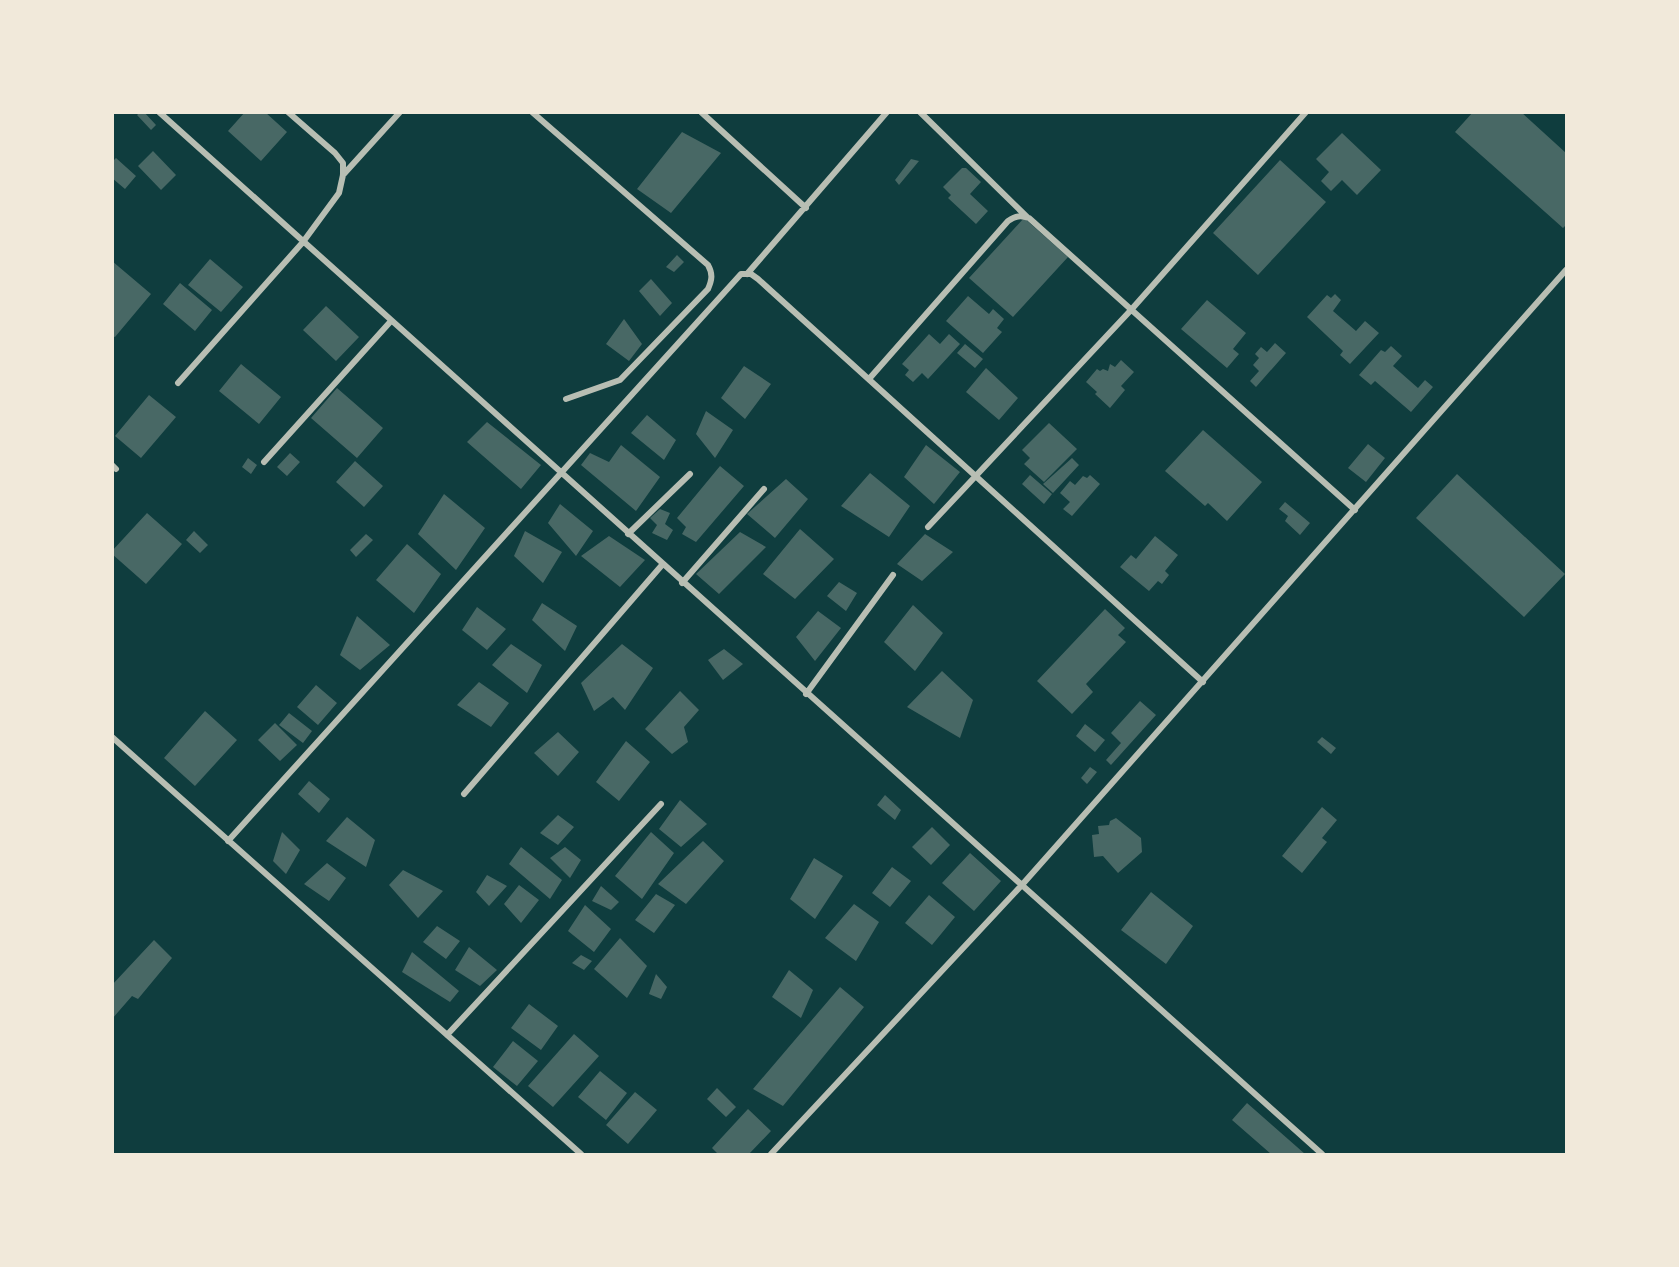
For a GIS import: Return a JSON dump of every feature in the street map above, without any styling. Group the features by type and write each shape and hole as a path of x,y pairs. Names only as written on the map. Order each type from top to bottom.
{"street":[{"path":"159,112 1322,1155"},
{"path":"178,383 303,242 339,193 344,175 343,163 335,153 288,112"},
{"path":"344,175 400,112"},
{"path":"532,112 708,265 711,271 712,281 708,289 620,380 566,399"},
{"path":"701,112 806,208"},
{"path":"747,274 887,112"},
{"path":"920,112 1028,218 1355,510"},
{"path":"928,527 1131,310 1306,112"},
{"path":"869,379 1008,221 1016,216 1028,218"},
{"path":"771,1155 1021,886 1566,270"},
{"path":"228,841 741,274 758,279 1203,682"},
{"path":"264,462 391,321"},
{"path":"628,534 690,474"},
{"path":"682,583 764,489"},
{"path":"464,794 662,565"},
{"path":"806,694 893,575"},
{"path":"112,737 581,1155"},
{"path":"447,1035 661,804"}],"building":[{"path":"144,112 156,125 151,130 137,115"},
{"path":"245,112 265,112 287,132 261,161 228,131"},
{"path":"1473,112 1521,112 1566,153 1566,225 1563,228 1455,132"},
{"path":"682,132 721,153 671,213 637,189"},
{"path":"1342,133 1381,170 1357,195 1342,180 1331,191 1321,181 1329,172 1316,159"},
{"path":"153,151 176,175 161,190 138,166"},
{"path":"116,158 136,176 125,189 112,178 112,162"},
{"path":"911,159 919,161 899,185 895,180"},
{"path":"1280,160 1326,202 1258,275 1213,233"},
{"path":"962,168 966,168 981,182 970,194 988,211 976,224 948,198 951,195 943,187"},
{"path":"1024,218 1068,257 1013,317 969,278"},
{"path":"677,255 684,262 674,272 666,267"},
{"path":"210,259 243,287 221,312 188,285"},
{"path":"112,261 151,294 115,337 112,336"},
{"path":"651,279 672,303 660,316 639,291"},
{"path":"180,283 212,310 195,331 163,304"},
{"path":"1335,294 1341,300 1333,311 1356,331 1365,321 1379,333 1350,364 1340,355 1343,351 1307,317 1327,295 1331,298"},
{"path":"968,296 989,314 993,309 1004,319 997,328 1002,332 983,353 946,321"},
{"path":"1207,300 1246,333 1233,349 1239,354 1227,368 1181,329"},
{"path":"326,306 359,337 336,361 303,330"},
{"path":"624,319 642,344 629,361 606,344"},
{"path":"929,334 940,344 949,334 960,344 928,379 922,373 913,382 905,375 909,370 902,364"},
{"path":"1275,343 1286,353 1256,387 1250,381 1259,371 1253,365 1259,358 1255,354 1261,347 1267,352"},
{"path":"965,344 983,359 975,368 957,353"},
{"path":"1391,346 1402,356 1393,366 1418,388 1425,380 1433,387 1411,412 1375,381 1371,385 1359,375 1381,350 1385,352"},
{"path":"1121,360 1134,372 1121,386 1125,390 1110,408 1086,382 1097,369 1108,371 1110,364 1115,367"},
{"path":"241,364 281,397 259,424 219,391"},
{"path":"744,366 771,384 745,419 721,398"},
{"path":"986,368 1018,398 999,420 966,392"},
{"path":"337,388 383,428 357,458 311,418"},
{"path":"149,395 176,417 141,458 115,436"},
{"path":"706,411 733,430 715,458 696,434"},
{"path":"647,415 676,440 664,460 631,433"},
{"path":"487,422 541,465 521,489 467,442"},
{"path":"1049,423 1077,449 1044,482 1024,464 1030,458 1022,450"},
{"path":"1203,430 1262,482 1227,521 1208,503 1205,506 1165,471"},
{"path":"1368,444 1385,458 1366,482 1348,468"},
{"path":"621,445 660,477 636,511 581,465 590,453 609,462"},
{"path":"926,445 960,472 934,504 904,477"},
{"path":"290,453 300,462 287,476 277,467"},
{"path":"248,458 257,465 251,474 242,467"},
{"path":"1072,458 1079,465 1053,493 1043,484"},
{"path":"355,461 383,486 364,507 336,482"},
{"path":"720,466 744,486 696,542 682,534 686,527 677,518"},
{"path":"870,473 910,506 889,537 841,506"},
{"path":"1457,474 1565,574 1524,617 1416,518"},
{"path":"1030,475 1052,494 1044,504 1022,484"},
{"path":"1090,475 1100,484 1072,516 1063,509 1070,502 1060,493 1070,481 1075,485 1083,476 1087,478"},
{"path":"786,479 808,499 775,538 747,514"},
{"path":"444,494 485,528 456,570 418,534"},
{"path":"1285,502 1310,523 1300,535 1285,521 1288,516 1279,509"},
{"path":"560,504 593,531 576,556 548,523"},
{"path":"660,509 670,513 665,524 673,530 667,540 652,533 657,525 650,518"},
{"path":"147,513 182,544 146,584 112,554 112,551"},
{"path":"800,529 834,559 795,599 763,574"},
{"path":"194,531 208,545 200,553 186,540"},
{"path":"525,531 562,552 543,583 514,556"},
{"path":"740,532 766,547 719,594 696,574"},
{"path":"366,534 373,540 356,557 350,550"},
{"path":"925,534 953,552 922,581 897,564"},
{"path":"609,536 645,560 620,587 581,556"},
{"path":"1155,536 1178,555 1165,571 1169,575 1162,584 1158,581 1149,591 1120,567 1131,555 1136,559"},
{"path":"407,544 441,574 414,613 376,580"},
{"path":"839,582 857,593 846,611 827,596"},
{"path":"542,603 577,626 565,651 532,620"},
{"path":"913,605 943,633 915,671 884,642"},
{"path":"477,607 506,629 487,650 462,630"},
{"path":"1105,609 1125,628 1118,635 1126,642 1086,684 1093,692 1072,714 1037,681"},
{"path":"818,611 841,628 815,661 796,637"},
{"path":"357,616 390,645 360,670 340,655"},
{"path":"511,644 542,665 527,693 492,665"},
{"path":"622,644 653,668 625,710 613,697 594,711 581,683"},
{"path":"724,649 743,664 723,680 708,660"},
{"path":"942,671 973,700 960,738 907,707"},
{"path":"479,682 509,703 491,727 457,705"},
{"path":"316,685 337,703 318,725 297,707"},
{"path":"680,691 699,710 684,727 688,742 672,754 645,729"},
{"path":"1140,701 1156,715 1111,765 1106,760 1121,743 1111,733"},
{"path":"205,711 237,740 195,786 164,758"},
{"path":"289,713 312,731 303,743 279,725"},
{"path":"275,723 297,745 280,761 258,740"},
{"path":"1085,724 1105,740 1095,752 1076,736"},
{"path":"558,732 579,752 558,776 534,753"},
{"path":"1322,737 1336,748 1331,754 1317,742"},
{"path":"626,741 650,762 619,801 596,782"},
{"path":"1090,767 1097,772 1087,784 1081,778"},
{"path":"309,781 330,799 319,813 298,794"},
{"path":"885,795 901,810 895,820 877,805"},
{"path":"680,800 707,824 681,847 659,829"},
{"path":"1322,807 1337,820 1322,838 1327,842 1302,873 1282,856"},
{"path":"558,815 574,827 558,845 540,833"},
{"path":"347,817 375,840 366,867 326,841"},
{"path":"1116,818 1141,838 1142,852 1118,873 1103,856 1094,857 1092,835 1099,834 1098,826 1109,825 1110,821"},
{"path":"932,827 950,845 931,865 912,847"},
{"path":"282,832 300,850 286,874 273,861"},
{"path":"651,832 674,853 642,899 615,876"},
{"path":"703,841 724,861 686,904 658,884"},
{"path":"521,847 562,880 550,899 509,864"},
{"path":"565,847 581,860 570,878 550,858"},
{"path":"970,853 1001,881 974,911 942,883"},
{"path":"814,858 843,876 815,919 790,899"},
{"path":"327,863 346,878 329,901 304,884"},
{"path":"892,867 911,881 890,907 872,893"},
{"path":"403,870 443,891 418,918 389,885"},
{"path":"487,875 507,886 489,906 476,892"},
{"path":"519,885 539,900 521,923 504,904"},
{"path":"601,886 619,902 611,910 592,901"},
{"path":"1151,892 1193,926 1166,964 1121,930"},
{"path":"656,894 675,905 654,933 635,920"},
{"path":"929,895 955,917 932,945 905,923"},
{"path":"854,904 879,922 856,961 825,938"},
{"path":"585,905 611,929 594,952 568,931"},
{"path":"437,926 460,941 446,959 423,942"},
{"path":"620,938 647,966 627,998 594,969"},
{"path":"154,940 172,958 138,999 132,996 112,1019 112,985"},
{"path":"469,947 497,970 480,986 455,970"},
{"path":"412,952 459,991 450,1002 402,972"},
{"path":"581,955 592,961 584,970 572,963"},
{"path":"789,970 813,990 801,1018 772,997"},
{"path":"656,974 667,987 661,999 649,994"},
{"path":"840,987 864,1007 783,1106 753,1089"},
{"path":"529,1004 558,1026 541,1050 511,1028"},
{"path":"574,1034 599,1056 553,1107 528,1086"},
{"path":"513,1041 538,1061 517,1086 493,1067"},
{"path":"600,1071 627,1093 606,1120 578,1097"},
{"path":"717,1088 736,1107 726,1117 707,1099"},
{"path":"635,1092 657,1110 628,1144 606,1125"},
{"path":"1247,1103 1305,1154 1271,1154 1232,1120"},
{"path":"748,1109 771,1131 749,1154 718,1154 712,1148"}]}
